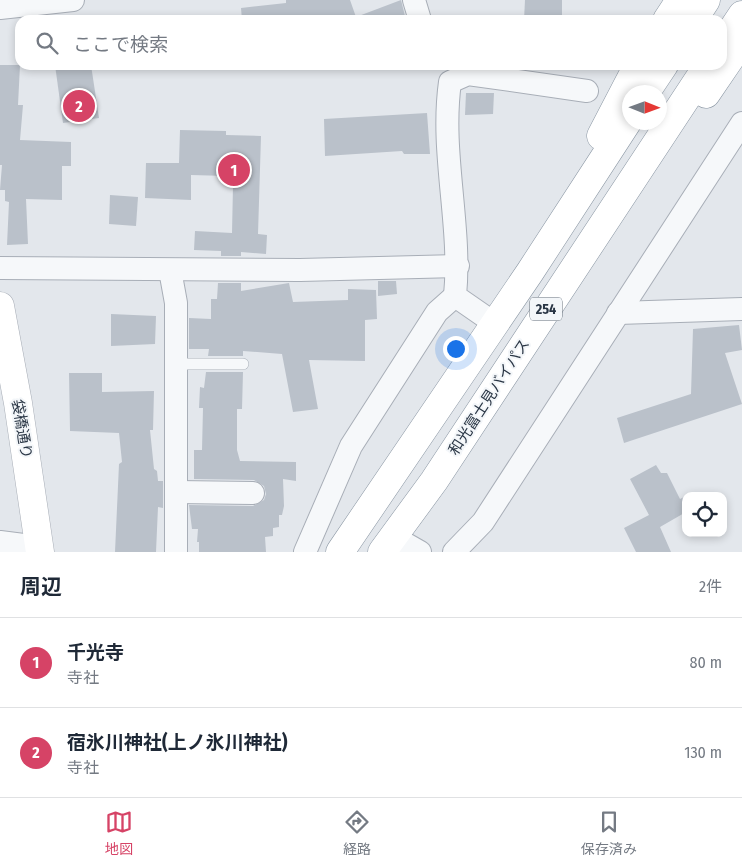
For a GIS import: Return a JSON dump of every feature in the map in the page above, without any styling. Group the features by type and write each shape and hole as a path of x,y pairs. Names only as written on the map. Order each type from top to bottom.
{"main road":[{"path":"670,15 680,0"},
{"path":"696,15 706,0"},
{"path":"727,38 742,15"},
{"path":"727,63 742,42"},
{"path":"530,272 635,70"},
{"path":"651,85 661,70"},
{"name":"和光富士見バイパス","path":"387,544 434,480 705,70"},
{"path":"652,148 693,112 722,70"},
{"name":"254","path":"340,552 530,272 622,130"},
{"name":"袋橋通り","path":"0,306 18,403 40,550"}],"street":[{"path":"0,8 73,0"},
{"path":"414,0 418,15"},
{"path":"305,552 351,446 437,312 455,296 458,266 445,74 468,74 587,91"},
{"path":"454,552 483,522 742,123"},
{"path":"0,268 300,270 458,266"},
{"path":"170,270 176,303 176,552"},
{"path":"455,296 494,323"},
{"path":"618,312 742,309"},
{"path":"177,492 253,493"},
{"path":"0,542 40,550"},
{"path":"387,544 420,552"}],"lane":[{"path":"176,364 243,364"}],"building":[{"path":"286,0 350,0 355,15 242,15 241,8 286,3"},
{"path":"401,0 405,15 361,15"},
{"path":"525,0 562,0 562,15 524,15"},
{"path":"0,65 15,65 15,70 20,70 18,105 23,105 20,140 71,142 71,166 62,166 62,200 26,199 28,244 7,245 9,202 5,201 5,190 0,190 2,165 0,165"},
{"path":"56,70 92,70 99,118 63,123"},
{"path":"466,93 494,93 493,114 465,115"},
{"path":"427,113 430,154 404,154 402,151 325,156 324,119"},
{"path":"180,130 226,131 226,135 261,136 258,234 267,235 266,254 241,252 241,256 221,256 221,251 194,250 195,231 232,233 233,186 226,186 227,176 191,175 191,200 145,198 146,163 179,163"},
{"path":"110,195 138,197 136,226 109,224"},
{"path":"378,281 396,281 397,294 378,296"},
{"path":"218,283 241,283 241,291 289,283 293,302 348,300 348,289 376,290 377,319 365,320 365,361 309,360 318,409 293,412 282,354 243,351 243,356 208,356 209,349 189,349 189,318 211,319 211,299 217,299"},
{"path":"111,314 156,316 155,344 111,346"},
{"path":"739,325 742,350 725,353 742,404 624,443 617,418 691,394 693,329"},
{"path":"206,372 243,372 242,409 237,409 237,450 240,461 296,462 296,481 283,479 284,506 282,515 279,515 279,527 273,528 273,536 265,537 266,552 199,552 199,542 197,542 198,529 192,529 189,505 253,506 264,500 266,494 264,486 254,480 194,479 194,450 202,450 203,408 199,408 200,387 204,388"},
{"path":"69,373 102,373 102,392 154,391 153,430 150,430 154,469 157,471 158,481 163,481 163,508 158,507 156,552 115,552 119,464 122,462 119,433 70,431"},
{"path":"656,465 661,473 667,473 680,499 682,498 682,514 660,527 671,552 636,552 624,528 649,515 630,479"}],"place":[{"name":"宿氷川神社(上ノ氷川神社)","path":"79,106"},
{"name":"千光寺","path":"234,170"}]}
